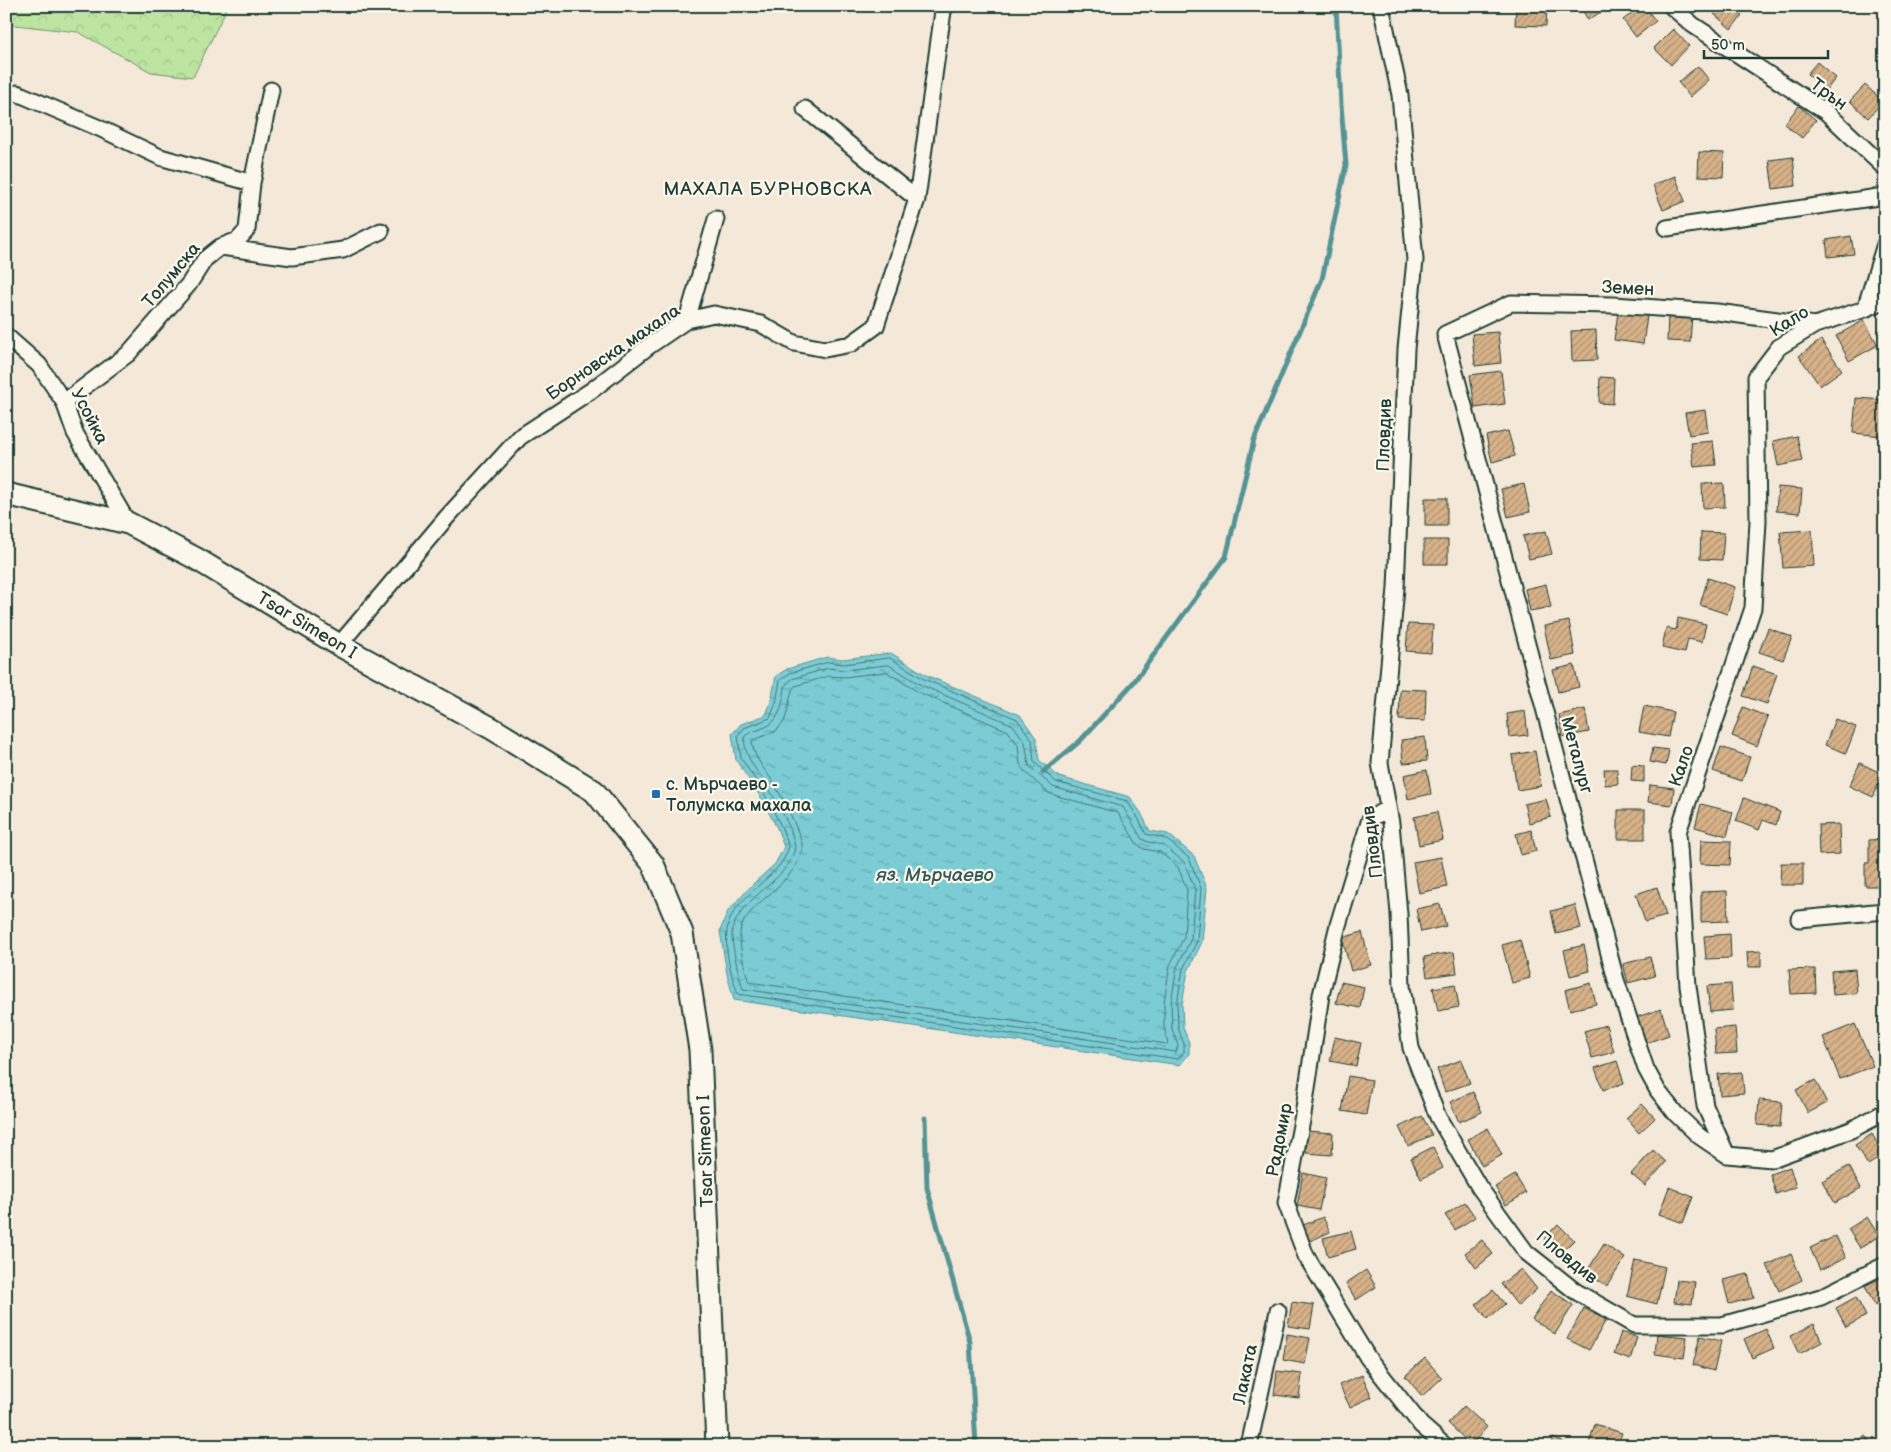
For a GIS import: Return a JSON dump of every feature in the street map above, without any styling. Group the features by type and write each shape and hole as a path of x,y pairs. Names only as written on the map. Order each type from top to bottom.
{"street":[{"name":"Пловдив","path":"1381,6 1400,95 1416,260 1406,349 1396,588 1380,763 1391,824 1399,914 1402,986 1411,1048 1438,1117 1479,1187 1526,1252 1575,1290 1634,1325 1722,1325 1821,1297 1885,1265"},
{"name":"Трън","path":"1671,6 1694,25 1826,112 1885,168"},
{"name":"Борновска махала","path":"339,645 447,517 520,438 592,390 649,346 687,320 714,314 761,324 794,343 825,349 851,344 876,326 917,199 942,8"},
{"name":"Толумска","path":"64,402 128,354 189,284 206,259 220,247 238,240 247,230 252,183 272,90"},
{"path":"17,93 99,128 160,157 252,183"},
{"path":"805,110 917,199"},
{"path":"1667,228 1885,196"},
{"path":"687,320 716,219"},
{"path":"220,247 292,257 343,250 381,231"},
{"path":"1865,309 1885,244"},
{"name":"Кало","path":"1727,1155 1705,1106 1688,986 1678,832 1753,608 1758,521 1756,377 1779,347 1816,325 1865,309 1885,300"},
{"name":"Земен","path":"1445,334 1511,303 1613,305 1717,312 1816,325"},
{"name":"Металург","path":"1445,334 1616,980 1646,1069 1658,1091 1676,1114 1699,1136 1727,1155"},
{"name":"Усойка","path":"6,336 39,365 64,402 75,433 128,523"},
{"name":"Tsar Simeon I","path":"6,494 128,523 195,558 339,645 493,729 594,791 653,864 682,933 700,1050 718,1446"},
{"name":"Радомир","path":"1388,808 1370,819 1338,925 1321,995 1303,1115 1286,1203 1306,1256 1368,1358 1421,1426 1445,1446"},
{"path":"1799,919 1885,911"},
{"path":"1727,1155 1772,1159 1851,1130 1885,1112"},
{"name":"Лаката","path":"1249,1446 1278,1311"},
{"path":"1253,1423 1262,1446"}],"green space":[{"path":"6,6 226,6 225,12 193,77 151,72 78,32 6,24"}],"water":[{"name":"яз. Мърчаево","path":"891,653 926,675 1020,715 1036,738 1039,760 1059,777 1130,797 1150,831 1168,834 1194,856 1207,888 1202,942 1188,971 1182,1004 1183,1027 1189,1043 1189,1054 1180,1065 734,1000 727,974 720,931 728,911 775,864 784,847 777,828 760,796 736,760 732,734 741,724 766,715 776,676 787,669 827,657 843,659"}],"building":[{"path":"1516,6 1547,6 1546,26 1515,25"},
{"path":"1580,6 1605,6 1607,8 1588,20"},
{"path":"1641,6 1644,6 1656,21 1636,37 1623,20"},
{"path":"1721,6 1730,6 1742,16 1731,29 1714,14"},
{"path":"1673,29 1689,46 1671,65 1654,48"},
{"path":"1817,62 1836,78 1826,90 1807,74"},
{"path":"1698,66 1709,80 1690,97 1678,82"},
{"path":"1865,85 1883,101 1868,118 1850,101"},
{"path":"1799,106 1816,120 1802,138 1784,124"},
{"path":"1699,152 1724,153 1723,177 1698,176"},
{"path":"1793,157 1796,186 1773,189 1769,160"},
{"path":"1675,176 1685,201 1663,210 1653,185"},
{"path":"1851,236 1854,254 1828,257 1826,240"},
{"path":"1618,312 1647,316 1643,344 1614,340"},
{"path":"1668,313 1692,314 1690,342 1667,341"},
{"path":"1864,320 1878,345 1849,361 1836,336"},
{"path":"1596,330 1597,360 1572,361 1571,331"},
{"path":"1498,332 1501,363 1475,366 1472,334"},
{"path":"1821,340 1842,370 1820,386 1799,356"},
{"path":"1501,371 1505,404 1475,408 1470,375"},
{"path":"1600,377 1614,378 1613,404 1599,403"},
{"path":"1856,398 1885,400 1882,436 1853,433"},
{"path":"1705,410 1708,432 1689,435 1685,413"},
{"path":"1508,431 1515,456 1492,462 1486,436"},
{"path":"1797,436 1802,461 1778,466 1773,441"},
{"path":"1713,441 1716,465 1694,467 1691,443"},
{"path":"1724,483 1725,507 1703,508 1702,484"},
{"path":"1524,484 1530,512 1508,517 1501,489"},
{"path":"1778,487 1802,489 1800,513 1776,511"},
{"path":"1425,498 1447,498 1447,526 1425,526"},
{"path":"1812,530 1814,566 1783,568 1780,532"},
{"path":"1546,531 1552,554 1529,559 1523,536"},
{"path":"1701,532 1724,533 1722,560 1700,559"},
{"path":"1424,540 1448,540 1448,564 1424,564"},
{"path":"1708,578 1735,587 1727,614 1700,605"},
{"path":"1546,584 1551,607 1530,611 1525,589"},
{"path":"1678,618 1706,624 1702,642 1688,639 1685,653 1662,648 1666,628 1676,630"},
{"path":"1569,621 1575,655 1551,660 1544,626"},
{"path":"1408,624 1433,625 1431,653 1406,651"},
{"path":"1768,628 1792,637 1783,660 1759,652"},
{"path":"1574,665 1579,687 1558,692 1553,670"},
{"path":"1753,666 1777,674 1767,704 1743,696"},
{"path":"1400,689 1426,690 1425,721 1399,720"},
{"path":"1644,706 1673,712 1668,737 1639,732"},
{"path":"1743,707 1768,717 1757,746 1732,736"},
{"path":"1585,709 1589,732 1563,737 1559,715"},
{"path":"1525,711 1528,735 1509,737 1507,714"},
{"path":"1835,719 1856,727 1846,753 1825,745"},
{"path":"1425,737 1427,761 1403,763 1401,740"},
{"path":"1721,747 1750,757 1742,781 1713,771"},
{"path":"1653,748 1669,750 1666,765 1650,762"},
{"path":"1535,751 1541,786 1517,790 1512,755"},
{"path":"1860,763 1883,774 1873,797 1849,786"},
{"path":"1632,765 1644,766 1644,782 1631,781"},
{"path":"1604,769 1617,769 1618,784 1605,785"},
{"path":"1427,770 1431,794 1408,799 1404,775"},
{"path":"1650,785 1674,788 1672,805 1648,802"},
{"path":"1744,798 1780,812 1776,825 1763,820 1759,830 1736,821"},
{"path":"1546,799 1551,817 1529,823 1524,804"},
{"path":"1701,804 1733,812 1727,836 1695,827"},
{"path":"1618,810 1645,810 1645,839 1618,839"},
{"path":"1437,812 1443,840 1419,845 1414,817"},
{"path":"1839,824 1840,854 1819,855 1818,825"},
{"path":"1531,830 1536,851 1521,855 1516,834"},
{"path":"1885,839 1885,886 1865,886 1865,863 1869,863 1869,840"},
{"path":"1701,840 1731,841 1730,865 1700,864"},
{"path":"1441,857 1447,887 1419,893 1413,862"},
{"path":"1781,863 1803,863 1803,885 1780,885"},
{"path":"1657,887 1666,916 1645,922 1636,894"},
{"path":"1727,891 1728,921 1701,922 1701,892"},
{"path":"1440,904 1446,926 1421,932 1416,909"},
{"path":"1575,905 1581,928 1556,934 1551,911"},
{"path":"1362,932 1371,965 1351,971 1342,938"},
{"path":"1730,934 1731,958 1706,959 1704,936"},
{"path":"1520,940 1530,978 1512,983 1502,945"},
{"path":"1584,945 1590,971 1570,976 1564,950"},
{"path":"1761,951 1761,967 1748,967 1747,952"},
{"path":"1454,952 1457,973 1427,977 1424,957"},
{"path":"1650,957 1655,976 1628,983 1623,964"},
{"path":"1815,969 1816,993 1791,994 1789,970"},
{"path":"1855,969 1857,993 1833,995 1831,971"},
{"path":"1341,982 1364,987 1360,1008 1336,1003"},
{"path":"1591,983 1596,1004 1570,1010 1565,990"},
{"path":"1455,984 1459,1007 1438,1011 1433,988"},
{"path":"1731,984 1733,1010 1710,1012 1707,986"},
{"path":"1661,1009 1669,1035 1643,1044 1634,1018"},
{"path":"1855,1024 1873,1066 1840,1079 1823,1037"},
{"path":"1606,1025 1614,1052 1592,1058 1584,1031"},
{"path":"1735,1027 1737,1053 1716,1054 1714,1029"},
{"path":"1335,1037 1361,1043 1356,1066 1330,1061"},
{"path":"1461,1060 1470,1083 1445,1092 1437,1069"},
{"path":"1617,1061 1624,1083 1603,1090 1595,1068"},
{"path":"1742,1072 1744,1093 1720,1095 1718,1074"},
{"path":"1348,1076 1372,1080 1366,1115 1342,1111"},
{"path":"1815,1080 1827,1103 1808,1113 1796,1090"},
{"path":"1473,1092 1482,1112 1459,1122 1450,1102"},
{"path":"1759,1100 1782,1102 1780,1127 1757,1125"},
{"path":"1642,1104 1655,1118 1639,1133 1626,1118"},
{"path":"1422,1116 1432,1135 1408,1146 1399,1127"},
{"path":"1488,1128 1502,1155 1482,1166 1468,1139"},
{"path":"1307,1131 1333,1133 1332,1155 1306,1153"},
{"path":"1872,1134 1884,1155 1868,1165 1855,1145"},
{"path":"1433,1147 1443,1168 1421,1179 1411,1158"},
{"path":"1653,1150 1666,1162 1645,1186 1631,1174"},
{"path":"1849,1166 1861,1188 1835,1203 1822,1181"},
{"path":"1790,1167 1796,1187 1776,1194 1770,1174"},
{"path":"1303,1173 1326,1178 1319,1210 1297,1206"},
{"path":"1515,1175 1526,1193 1506,1205 1495,1187"},
{"path":"1669,1187 1693,1197 1683,1223 1659,1214"},
{"path":"1465,1202 1475,1217 1455,1230 1445,1215"},
{"path":"1323,1217 1330,1232 1308,1242 1301,1226"},
{"path":"1867,1217 1879,1236 1860,1248 1848,1229"},
{"path":"1558,1224 1574,1240 1559,1255 1544,1239"},
{"path":"1351,1231 1356,1249 1328,1257 1323,1238"},
{"path":"1836,1236 1846,1258 1820,1270 1810,1248"},
{"path":"1482,1240 1493,1254 1476,1268 1465,1253"},
{"path":"1604,1244 1625,1258 1607,1286 1586,1273"},
{"path":"1791,1254 1802,1280 1779,1291 1767,1265"},
{"path":"1635,1260 1665,1267 1657,1304 1627,1296"},
{"path":"1521,1269 1537,1289 1518,1306 1501,1284"},
{"path":"1366,1270 1376,1287 1356,1300 1346,1283"},
{"path":"1748,1274 1754,1298 1729,1304 1723,1280"},
{"path":"1885,1275 1885,1301 1875,1306 1865,1286"},
{"path":"1677,1280 1695,1282 1692,1304 1674,1302"},
{"path":"1493,1290 1505,1304 1488,1319 1476,1304"},
{"path":"1551,1290 1573,1305 1555,1334 1532,1319"},
{"path":"1856,1297 1866,1316 1846,1327 1836,1308"},
{"path":"1292,1302 1314,1305 1310,1329 1288,1326"},
{"path":"1584,1308 1606,1320 1589,1350 1567,1339"},
{"path":"1814,1324 1822,1342 1799,1354 1790,1336"},
{"path":"1766,1329 1774,1348 1752,1358 1744,1339"},
{"path":"1621,1332 1637,1337 1630,1360 1614,1354"},
{"path":"1287,1334 1310,1338 1305,1364 1283,1360"},
{"path":"1657,1334 1687,1337 1684,1358 1655,1354"},
{"path":"1700,1336 1721,1341 1714,1371 1693,1365"},
{"path":"1425,1358 1442,1378 1422,1396 1405,1376"},
{"path":"1277,1371 1302,1374 1299,1398 1274,1395"},
{"path":"1362,1375 1372,1397 1350,1407 1339,1385"},
{"path":"1464,1406 1487,1427 1471,1445 1448,1423"},
{"path":"1595,1424 1622,1433 1617,1446 1588,1446"},
{"path":"1866,1436 1871,1446 1846,1446"},
{"path":"1553,1438 1571,1445 1571,1446 1550,1446"}],"waterway":[{"path":"1043,772 1080,741 1133,683 1226,557 1254,440 1322,279 1346,165 1336,6"},
{"path":"925,1118 927,1188 970,1342 976,1446"}],"place":[{"name":"с. Мърчаево - Толумска махала","path":"656,794"}],"district":[{"name":"МАХАЛА БУРНОВСКА","path":"768,188"}]}
